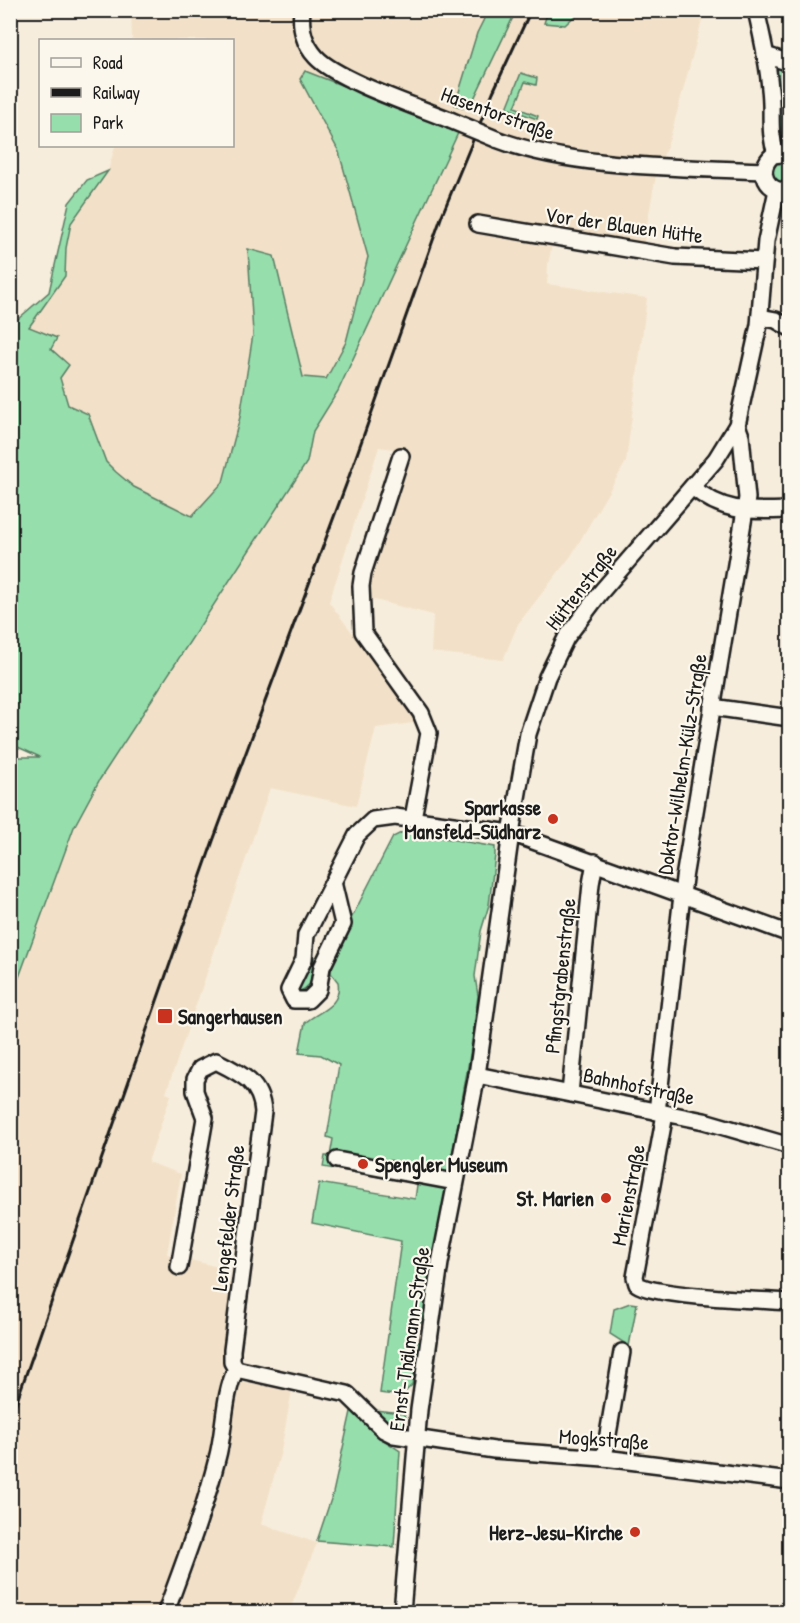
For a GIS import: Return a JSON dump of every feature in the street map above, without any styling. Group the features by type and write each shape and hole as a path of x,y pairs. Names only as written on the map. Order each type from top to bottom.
{"street":[{"name":"Hasentorstraße","path":"302,10 301,27 306,42 324,64 496,140 532,152 571,159 763,171"},
{"path":"756,10 771,91 771,128 783,153 767,160 763,171"},
{"path":"765,55 789,63"},
{"name":"Hüttenstraße","path":"477,1075 511,833 534,710 561,646 593,602 721,452 737,425 760,317 768,225 783,190 767,183 763,171"},
{"name":"Vor der Blauen Hütte","path":"478,224 675,257 764,261"},
{"path":"760,317 776,320 789,328"},
{"name":"Doktor-Wilhelm-Külz-Straße","path":"661,1113 683,894 747,490 741,436 737,425"},
{"path":"401,456 364,566 361,601 363,632 421,713 428,727 413,818"},
{"path":"692,487 708,498 744,512 789,510"},
{"path":"712,706 789,718"},
{"path":"333,882 343,924 322,966 318,992 308,1000 297,1000 290,996 289,990 304,959 304,938 357,835 365,825 380,818 413,818 511,833 789,934"},
{"name":"Pfingstgrabenstraße","path":"570,1093 595,862"},
{"name":"Lengefelder Straße","path":"166,1612 215,1468 231,1381 236,1369 232,1362 232,1350 263,1110 258,1092 249,1080 216,1061 200,1069 195,1079 195,1091 204,1118 179,1267"},
{"name":"Bahnhofstraße","path":"477,1075 704,1121 789,1146"},
{"name":"Ernst-Thälmann-Straße","path":"402,1612 415,1438 438,1274 477,1075"},
{"name":"Marienstraße","path":"661,1113 634,1277 637,1284 647,1288 703,1296 789,1302"},
{"path":"337,1160 455,1182"},
{"path":"604,1458 622,1352"},
{"name":"Mogkstraße","path":"236,1369 347,1394 387,1432 415,1438 552,1456 604,1458 789,1481"}],"shaded area":[{"path":"131,11 488,11 477,33 469,109 516,11 700,11 703,17 670,138 656,175 641,258 552,244 548,265 547,284 647,298 626,462 571,556 518,624 503,660 431,652 433,615 367,598 373,564 402,450 379,447 329,602 420,722 376,728 356,806 270,788 166,1093 171,1095 148,1162 181,1174 167,1254 222,1268 231,1286 222,1378 292,1390 281,1451 261,1524 317,1543 289,1612 11,1612 10,999 74,827 100,779 307,462 313,431 338,391 459,131 300,79 339,152 368,257 346,342 327,379 303,377 274,256 248,250 253,334 240,417 223,482 192,516 134,487 106,462 88,414 68,405 51,349 29,327 65,276 66,248 71,223 108,171 115,147 234,147 234,39 132,39"}],"green space":[{"path":"548,10 580,11 565,25 544,23"},
{"path":"488,11 516,11 469,109 455,105 477,33"},
{"path":"780,63 789,67 789,144 782,139 774,71"},
{"path":"305,71 459,131 338,391 313,431 307,462 100,779 74,827 11,999 11,757 40,757 11,744 11,325 49,292 69,203 87,180 108,171 71,223 66,248 65,276 29,327 57,338 51,349 69,365 60,378 68,405 88,414 106,462 134,487 192,516 223,482 240,417 253,334 248,249 274,256 303,377 326,379 346,342 368,257 339,152 300,79"},
{"path":"521,73 537,78 536,85 525,82 515,107 538,116 537,119 507,108"},
{"path":"778,161 789,162 789,182 784,184 776,182 771,175 772,167"},
{"path":"405,831 495,847 495,855 489,905 481,931 475,976 478,996 470,1055 423,1322 417,1322 414,1340 420,1341 412,1385 401,1396 380,1393 401,1241 312,1223 319,1183 415,1199 418,1178 392,1175 391,1179 323,1167 325,1156 330,1156 333,1139 327,1137 339,1065 321,1055 299,1053 305,1023 333,1003 336,997 338,982 331,973 332,956 393,837"},
{"path":"311,951 315,961 314,973 309,984 300,991 298,988"},
{"path":"630,1303 637,1304 629,1346 610,1334 614,1309"},
{"path":"352,1407 379,1437 400,1451 394,1547 317,1541 333,1493"},
{"path":"374,1410 403,1413 405,1416 401,1427 391,1428"}],"railway":[{"path":"10,1420 213,841 347,482 442,215 493,92 531,10"}],"place":[{"name":"Sparkasse Mansfeld-Südharz","path":"553,819"},
{"name":"Sangerhausen","path":"165,1016"},
{"name":"Spengler Museum","path":"363,1164"},
{"name":"St. Marien","path":"606,1198"},
{"name":"Herz-Jesu-Kirche","path":"635,1532"}]}
